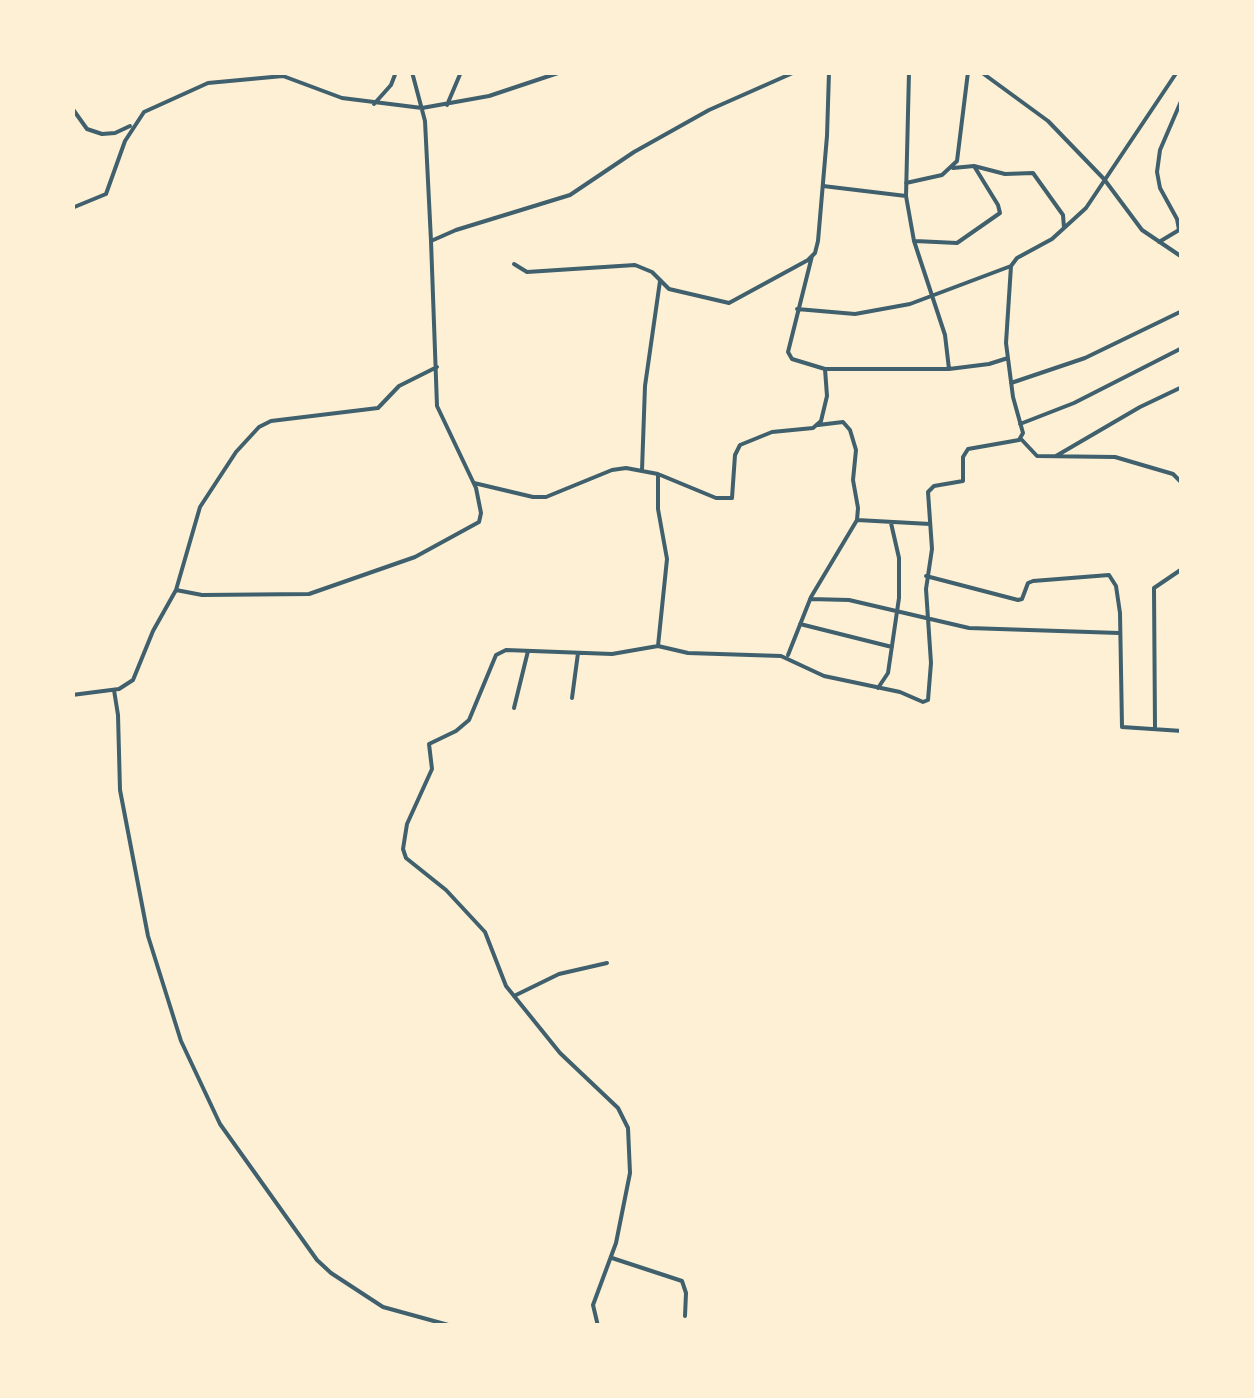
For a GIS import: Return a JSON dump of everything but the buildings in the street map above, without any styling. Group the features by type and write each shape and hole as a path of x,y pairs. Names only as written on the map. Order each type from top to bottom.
{"street":[{"path":"265,72 272,76"},
{"path":"288,72 293,78"},
{"path":"374,104 391,86 396,72"},
{"path":"176,590 202,595 309,594 387,569 479,522 481,513 474,483 437,406 431,202 422,108 412,72"},
{"path":"447,105 461,72"},
{"path":"431,241 570,195 596,175 709,110 794,72"},
{"path":"829,72 818,241 797,310 789,356 826,369 949,369 1008,358"},
{"path":"909,72 906,196 914,241 945,335 949,369"},
{"path":"953,168 961,144 968,72"},
{"path":"981,72 1048,121 1104,179 1136,224 1182,256"},
{"path":"72,108 87,129 116,133 147,110 208,83 272,76 293,78 342,98 422,108 447,105 560,73"},
{"path":"598,1326 593,1305 621,1224 630,1173 630,1142 624,1118 560,1053 514,996 501,976 486,932 446,890 411,865 402,849 411,810 432,769 429,744 456,732 469,720 500,651 622,654 658,646 688,653 787,657 811,671 900,692 923,702 928,700 931,663 926,576 932,548 928,492 934,486 963,481 963,458 968,449 1020,439 1023,434 1011,383 1006,332 1012,302 1012,266 1017,258 1052,240 1086,208 1177,74"},
{"path":"1159,242 1178,230 1157,172 1160,150 1182,99"},
{"path":"72,208 106,194 134,123"},
{"path":"906,182 974,166 1005,174 1033,173 1064,215 1064,228"},
{"path":"914,241 957,244 1000,214 974,166"},
{"path":"823,186 906,196"},
{"path":"514,264 528,272 635,264 676,291 730,303 812,256"},
{"path":"797,310 854,314 930,298 1012,266"},
{"path":"642,470 645,386 660,281"},
{"path":"1011,383 1085,358 1182,311"},
{"path":"1020,424 1074,404 1182,348"},
{"path":"72,695 114,690 133,680 153,631 176,590 200,507 236,452 259,427 271,422 378,408 400,386 436,367"},
{"path":"818,425 827,396 826,369"},
{"path":"1052,458 1140,406 1182,387"},
{"path":"474,483 546,498 612,470 642,470 728,500 734,491 735,455 740,445 772,432 843,422 848,425 856,450 856,520 810,600 787,657"},
{"path":"1020,439 1030,452 1052,458 1116,458 1173,474 1182,483"},
{"path":"1173,474 1180,470"},
{"path":"658,474 666,559 658,646"},
{"path":"856,520 930,524"},
{"path":"878,688 888,674 897,612 900,570 891,523"},
{"path":"1155,728 1154,591 1160,582 1182,569"},
{"path":"926,576 1018,600 1033,581 1109,575 1116,586 1122,727 1182,730"},
{"path":"810,600 848,600 986,630 1119,632"},
{"path":"799,623 892,647"},
{"path":"514,708 528,651"},
{"path":"572,698 578,653"},
{"path":"114,690 120,790 148,936 176,1028 213,1112 317,1260 331,1273 383,1307 452,1326"},
{"path":"514,996 559,974 607,963"},
{"path":"610,1258 682,1281 685,1316"}]}
